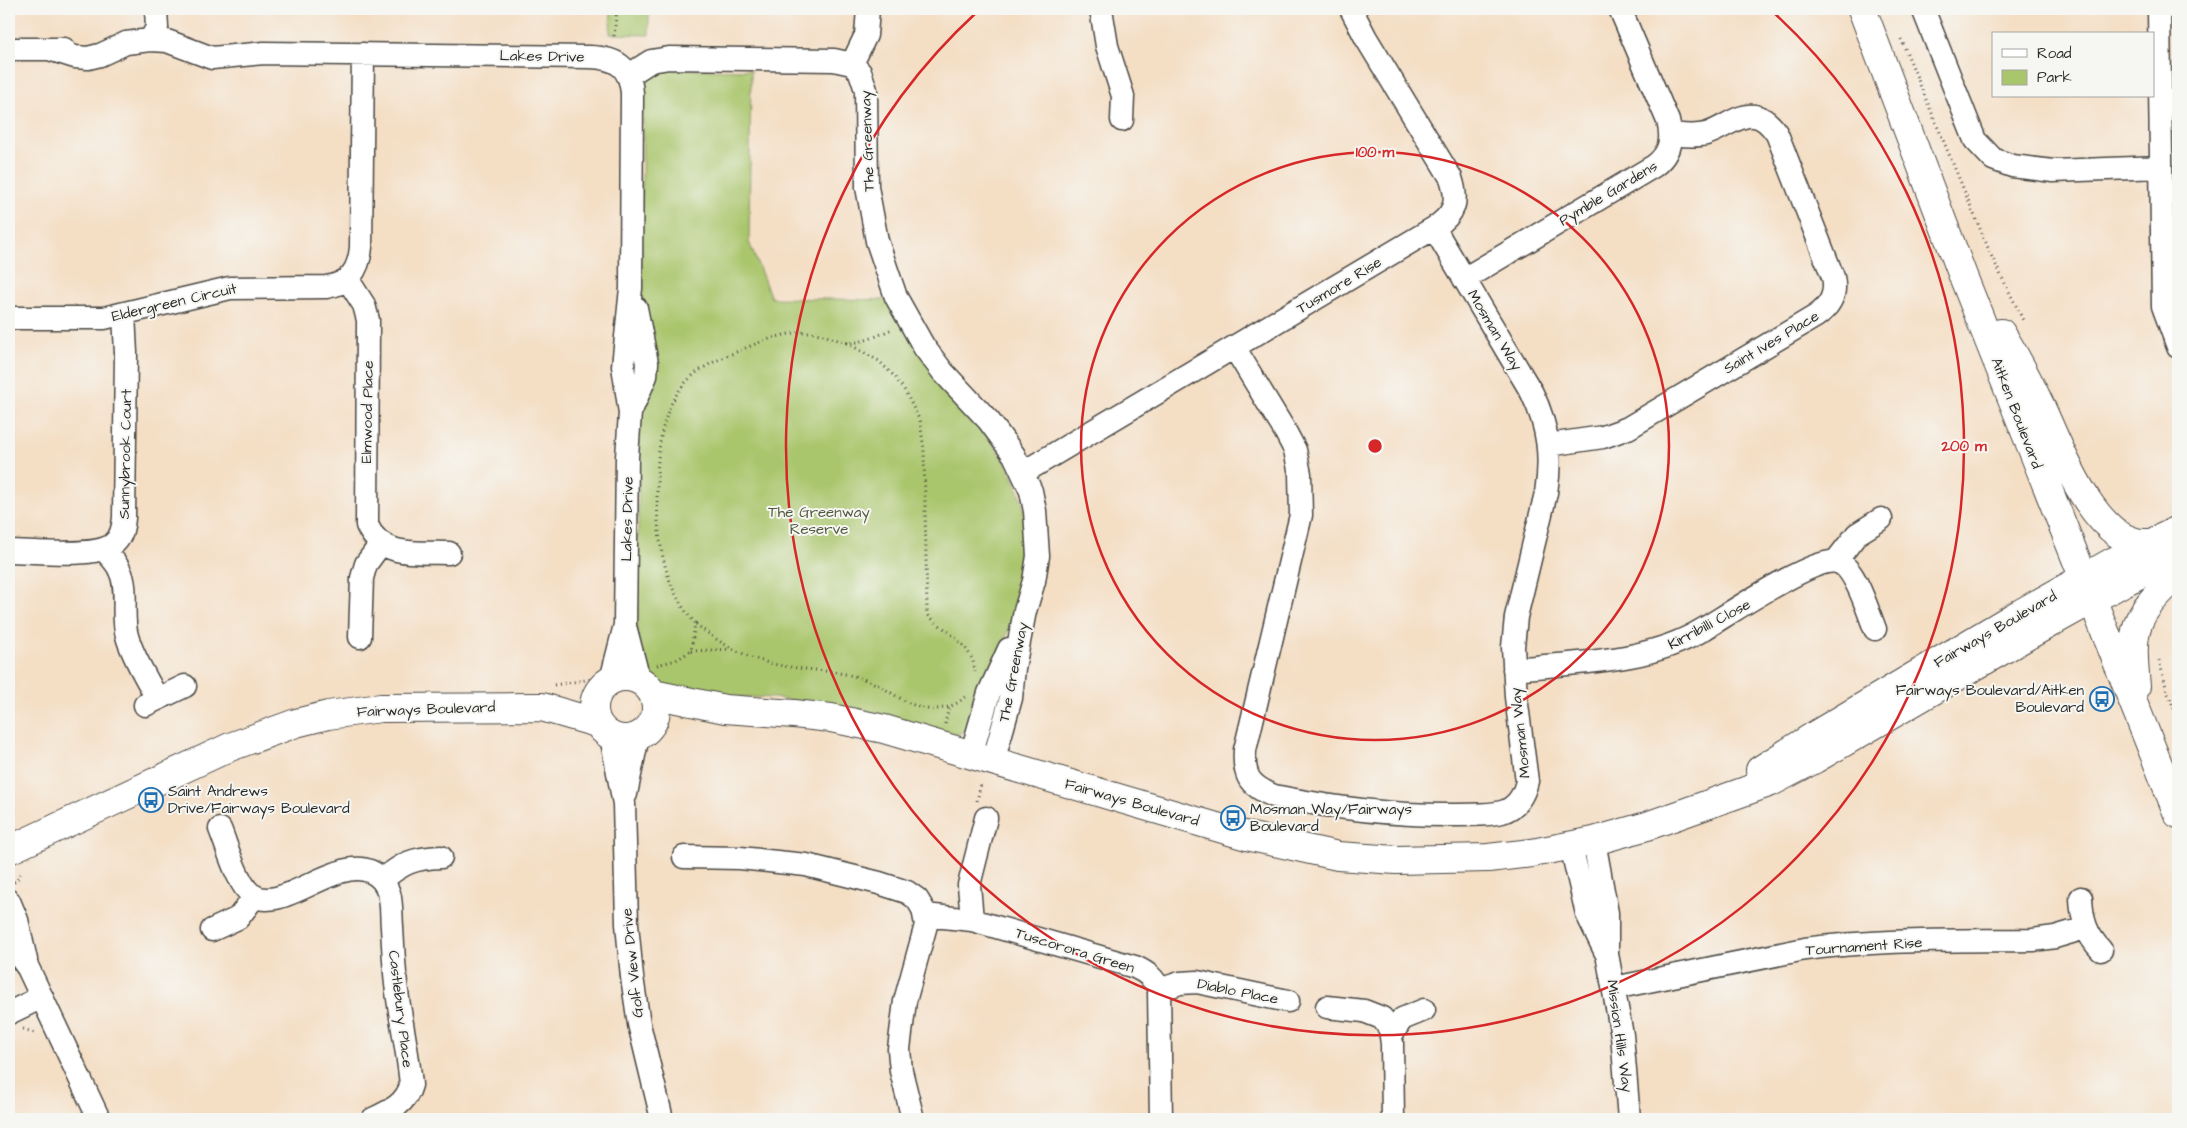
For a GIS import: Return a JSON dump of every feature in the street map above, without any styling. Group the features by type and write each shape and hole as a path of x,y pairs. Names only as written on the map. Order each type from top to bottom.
{"street":[{"path":"628,75 651,62 669,58 834,60 852,64 866,35 868,9"},
{"path":"1101,9 1107,46 1123,96 1122,120"},
{"name":"Tusmore Rise","path":"1024,472 1447,220 1454,207 1456,198 1451,178 1366,38 1351,9"},
{"path":"1620,9 1668,121 1671,134"},
{"name":"Aitken Boulevard","path":"1862,9 1963,276 2178,814"},
{"path":"1923,9 1975,140 1994,159 2012,166 2053,170 2161,167"},
{"path":"2159,9 2163,306 2178,347"},
{"name":"Lakes Drive","path":"9,49 49,49 75,57 88,58 100,56 126,43 150,23 167,41 212,58 236,55 363,54 602,57 616,62 628,75 632,94 631,288 647,363 646,376 630,413 627,457 625,680"},
{"path":"348,280 358,265 361,247 363,54"},
{"name":"The Greenway","path":"852,64 860,72 866,90 867,187 877,241 896,297 909,322 943,372 989,421 1004,441 1024,472 1031,491 1038,536 1038,556 1034,581 1025,611 989,692 982,758"},
{"name":"Saint Ives Place","path":"1548,445 1603,437 1628,428 1816,316 1832,300 1835,291 1833,277 1772,126 1759,118 1743,116 1733,119 1706,134 1671,134"},
{"name":"Pymble Gardens","path":"1464,279 1654,166 1667,154 1671,134"},
{"name":"Mosman Way","path":"1234,347 1295,450 1302,495 1301,516 1245,750 1246,774 1251,783 1260,790 1274,796 1362,811 1425,815 1501,812 1511,808 1520,800 1527,781 1514,669 1514,629 1546,493 1549,475 1548,445 1541,411 1532,393 1434,228"},
{"path":"1963,276 2007,343 2040,406 2081,493 2097,512 2122,536 2139,544 2148,543"},
{"name":"Eldergreen Circuit","path":"9,318 89,319 124,314 230,288 326,287 348,280"},
{"name":"Elmwood Place","path":"348,280 364,305 368,320 365,515 370,533 380,544"},
{"name":"Sunnybrook Court","path":"104,550 119,538 124,518 126,353 124,314"},
{"path":"1875,629 1852,573 1844,565 1836,561 1857,534 1881,519"},
{"name":"Fairways Boulevard","path":"17,858 230,748 296,723 328,714 382,708 545,696 625,680 725,709 831,718 884,729 1248,836 1338,856 1396,860 1488,858 1582,844 1647,826 1770,782 1815,759 1862,719 2088,589 2148,543 2178,530"},
{"path":"360,637 362,578 366,564 380,544 397,551 449,553"},
{"path":"9,551 85,552 104,550 121,572 124,588 126,635 150,702 185,686"},
{"name":"Fairways Boulevard","path":"2088,589 2178,555"},
{"name":"Kirribilli Close","path":"1514,669 1624,656 1668,647 1692,636 1800,572 1825,562 1836,561"},
{"path":"2140,718 2133,652 2134,636 2139,618 2147,606 2178,574"},
{"path":"625,680 656,712 645,729 629,738 604,729 594,713 594,703 625,680"},
{"name":"Fairways Boulevard","path":"545,696 604,729"},
{"name":"Fairways Boulevard","path":"645,729 725,709"},
{"name":"Golf View Drive","path":"604,729 624,804 627,924 632,977 639,1024 662,1119"},
{"name":"Golf View Drive","path":"624,804 645,729"},
{"path":"972,920 969,885 986,818"},
{"path":"220,829 244,885 255,896 275,898 337,873 350,870 362,870 372,873 382,880 410,861 420,858 441,857"},
{"name":"Mission Hills Way","path":"1582,844 1587,914 1606,954 1614,988 1623,1044 1629,1119"},
{"path":"684,857 774,860 834,871 907,892 917,899 925,915 925,934 905,1001 899,1042 900,1071 913,1119"},
{"name":"Castlebury Place","path":"373,1119 392,1110 408,1094 411,1085 397,991 391,905 389,894 382,880"},
{"path":"212,930 238,918 255,896"},
{"path":"2081,898 2082,917 2085,928 2101,950"},
{"path":"9,901 18,920 28,968"},
{"name":"Tuscorora Green","path":"925,915 972,920 1135,967 1154,979 1159,990"},
{"name":"Tournament Rise","path":"1614,988 1805,949 1870,943 2033,940 2055,937 2085,928"},
{"path":"9,942 28,968 99,1119"},
{"name":"Diablo Place","path":"1159,990 1180,983 1197,982 1288,1001"},
{"path":"1159,990 1161,1119"},
{"path":"12,1022 42,997"},
{"path":"1327,1007 1364,1011 1374,1014 1387,1023 1392,1034 1393,1119"},
{"path":"1392,1034 1402,1020 1424,1010"}],"path":[{"path":"614,36 617,9"},
{"path":"847,343 868,339 909,322"},
{"path":"968,692 965,697 949,708 925,709 865,679 846,674 765,662 731,649 709,635 695,623 675,595 665,564 658,530 657,481 660,444 666,419 674,399 690,379 708,365 764,340 805,332 818,333 847,343 879,361 893,374 904,389 920,421 924,450 927,611 929,616 972,656 976,670 975,679"},
{"path":"690,651 695,623"},
{"path":"545,696 594,679 602,664 625,680 690,651 731,649"},
{"path":"2159,658 2167,691 2178,718"},
{"path":"9,884 17,881 17,858"},
{"path":"12,1022 22,1029 36,1033 40,1042"}],"green space":[{"path":"611,9 649,9 649,35 610,34"},
{"name":"The Greenway Reserve","path":"670,69 751,70 749,242 771,298 888,300 997,449 1010,470 1020,494 1026,522 1026,552 1021,583 1003,646 967,730 962,733 951,735 839,706 775,698 694,695 655,685 650,681 637,639 643,104 646,84 651,75"}],"place":[{"name":"Fairways Boulevard/Aitken Boulevard","path":"2102,699"},
{"name":"Saint Andrews Drive/Fairways Boulevard","path":"151,800"},
{"name":"Mosman Way/Fairways Boulevard","path":"1233,818"}]}
